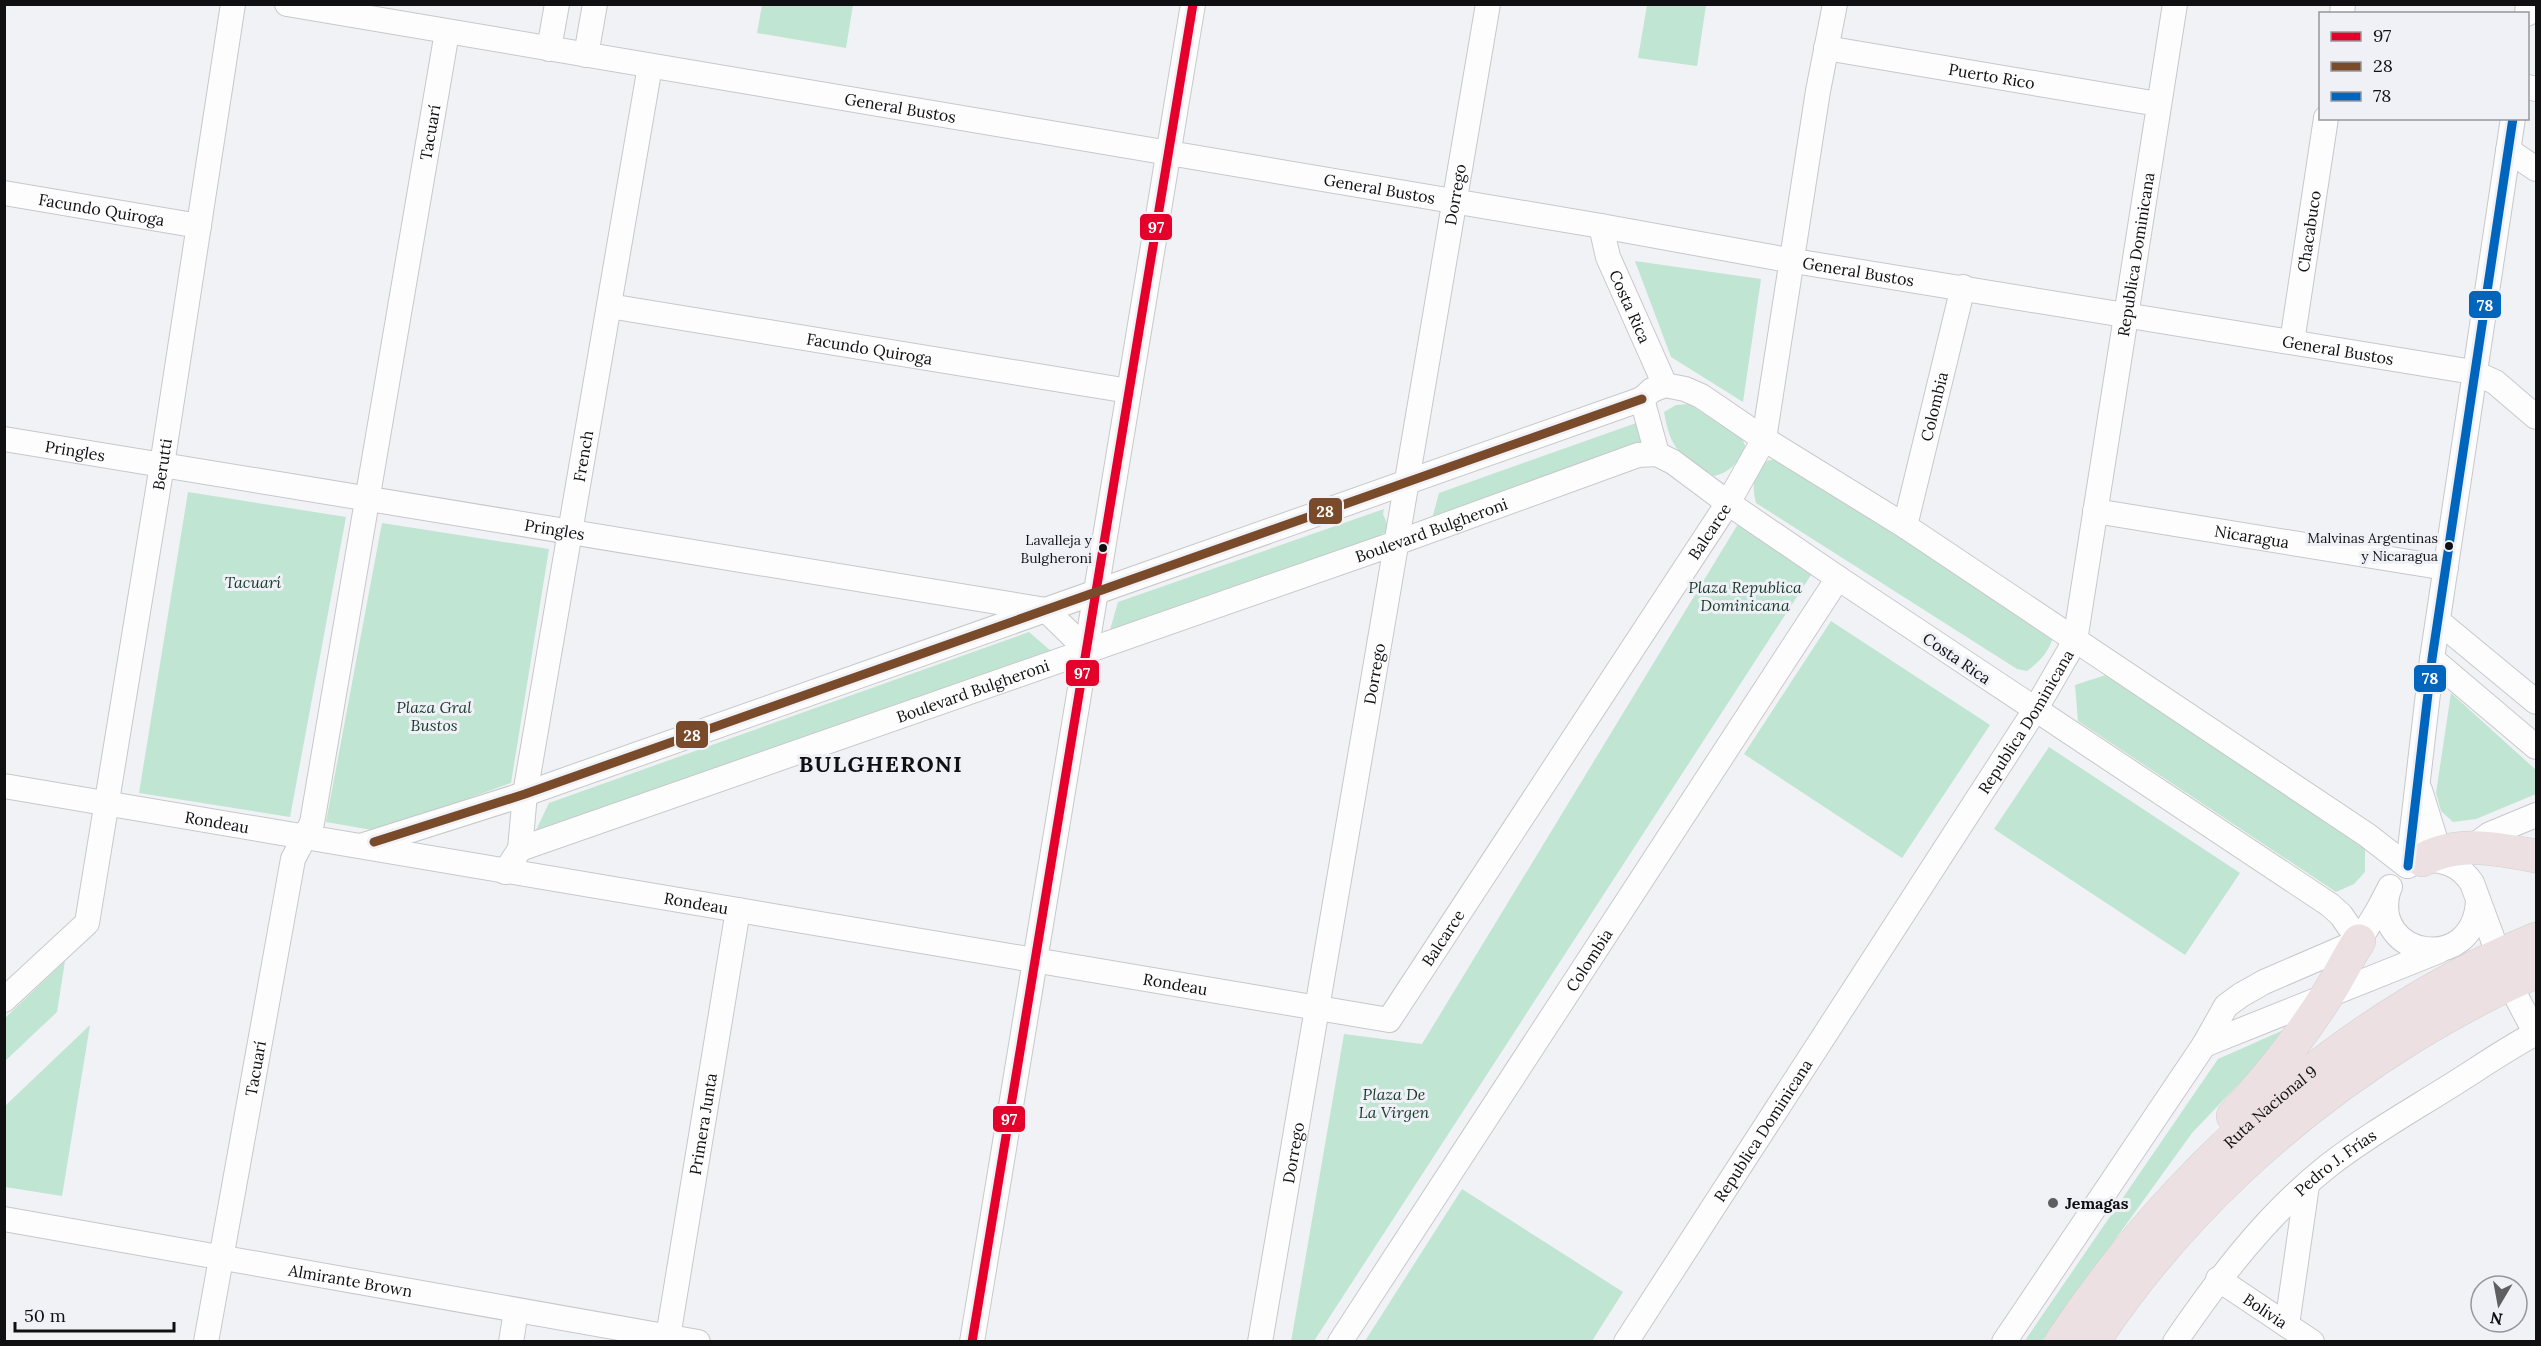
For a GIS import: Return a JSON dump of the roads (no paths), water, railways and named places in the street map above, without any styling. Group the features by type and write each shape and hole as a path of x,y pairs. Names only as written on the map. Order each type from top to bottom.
{"highway":[{"path":"2435,859 2490,848 2536,856"},
{"path":"2162,1211 2202,1148 2261,1085 2327,995 2366,929"},
{"name":"Ruta Nacional 9","path":"2093,1341 2162,1250 2207,1201 2300,1115 2364,1067 2515,970 2536,939"},
{"name":"Ruta Nacional 9","path":"2061,1341 2123,1255 2162,1211 2223,1149 2326,1060 2350,1042 2403,1010 2515,970"}],"street":[{"name":"Berutti","path":"4,1000 87,923 162,465 233,4"},
{"name":"General Bustos","path":"287,4 1601,226 1794,261 2474,372 2495,382 2536,417"},
{"path":"549,49 556,4"},
{"path":"586,55 595,4"},
{"path":"972,1341 1088,651 1193,4"},
{"name":"Dorrego","path":"1260,1341 1319,1008 1488,4"},
{"name":"Balcarce","path":"1389,1020 1728,503 1764,439 1834,4"},
{"name":"Republica Dominicana","path":"1626,1341 2035,710 2075,641 2175,4"},
{"name":"Tacuarí","path":"206,1341 292,859 312,823 447,32"},
{"name":"Puerto Rico","path":"1826,48 2158,104"},
{"name":"French","path":"520,849 525,794 650,66"},
{"name":"Chacabuco","path":"2292,342 2326,120"},
{"path":"2435,859 2416,781 2432,659 2513,120"},
{"path":"2508,150 2536,170"},
{"name":"Facundo Quiroga","path":"4,193 199,226"},
{"name":"Costa Rica","path":"1601,226 1608,257 1665,385"},
{"name":"Colombia","path":"1905,526 1963,287"},
{"name":"Facundo Quiroga","path":"609,306 1129,391"},
{"path":"360,846 525,794 1046,610 1642,399 1652,390 1665,385 1685,389 1701,396 1764,439 1905,526 2367,834 2435,859 2467,875 2476,892 2478,902 2470,930 2463,938 2446,948 2204,1045"},
{"path":"1642,399 1657,454"},
{"name":"Pringles","path":"4,440 1046,610"},
{"name":"Costa Rica","path":"1657,454 1673,462 1728,503 1838,578 2330,905 2341,915 2366,929 2399,936"},
{"name":"Boulevard Bulgheroni","path":"520,849 1396,543 1638,455 1657,454"},
{"name":"Nicaragua","path":"2095,511 2446,568"},
{"name":"Colombia","path":"1340,1341 1838,578"},
{"path":"1046,610 1088,651"},
{"path":"2438,621 2536,702"},
{"path":"2432,659 2536,747"},
{"path":"2416,781 2435,859"},
{"name":"Rondeau","path":"4,786 1389,1020"},
{"path":"2004,1341 2204,1045 2226,1006 2264,982 2366,929 2390,887 2435,859 2536,815"},
{"path":"505,872 520,849"},
{"path":"2390,887 2386,904 2388,916 2399,936 2407,943 2426,950 2446,948"},
{"path":"2478,902 2515,970 2536,1034"},
{"name":"Primera Junta","path":"668,1337 738,910"},
{"name":"Pedro J. Frías","path":"2175,1341 2218,1279 2250,1242 2328,1166 2370,1136 2536,1034"},
{"path":"2287,1325 2307,1185"},
{"name":"Almirante Brown","path":"4,1219 516,1311 698,1341"},
{"name":"Bolivia","path":"2218,1279 2312,1341"},
{"path":"511,1341 516,1311"}],"place":[{"name":"Malvinas Argentinas y Nicaragua","path":"2449,546"},
{"name":"Lavalleja y Bulgheroni","path":"1103,548"},
{"name":"Jemagas","path":"2053,1203"}],"district":[{"name":"BULGHERONI","path":"881,764"}],"park label":[{"name":"Plaza Republica Dominicana","path":"1745,596"},
{"name":"Plaza Gral Bustos","path":"434,716"},
{"name":"Plaza De La Virgen","path":"1394,1103"}]}
